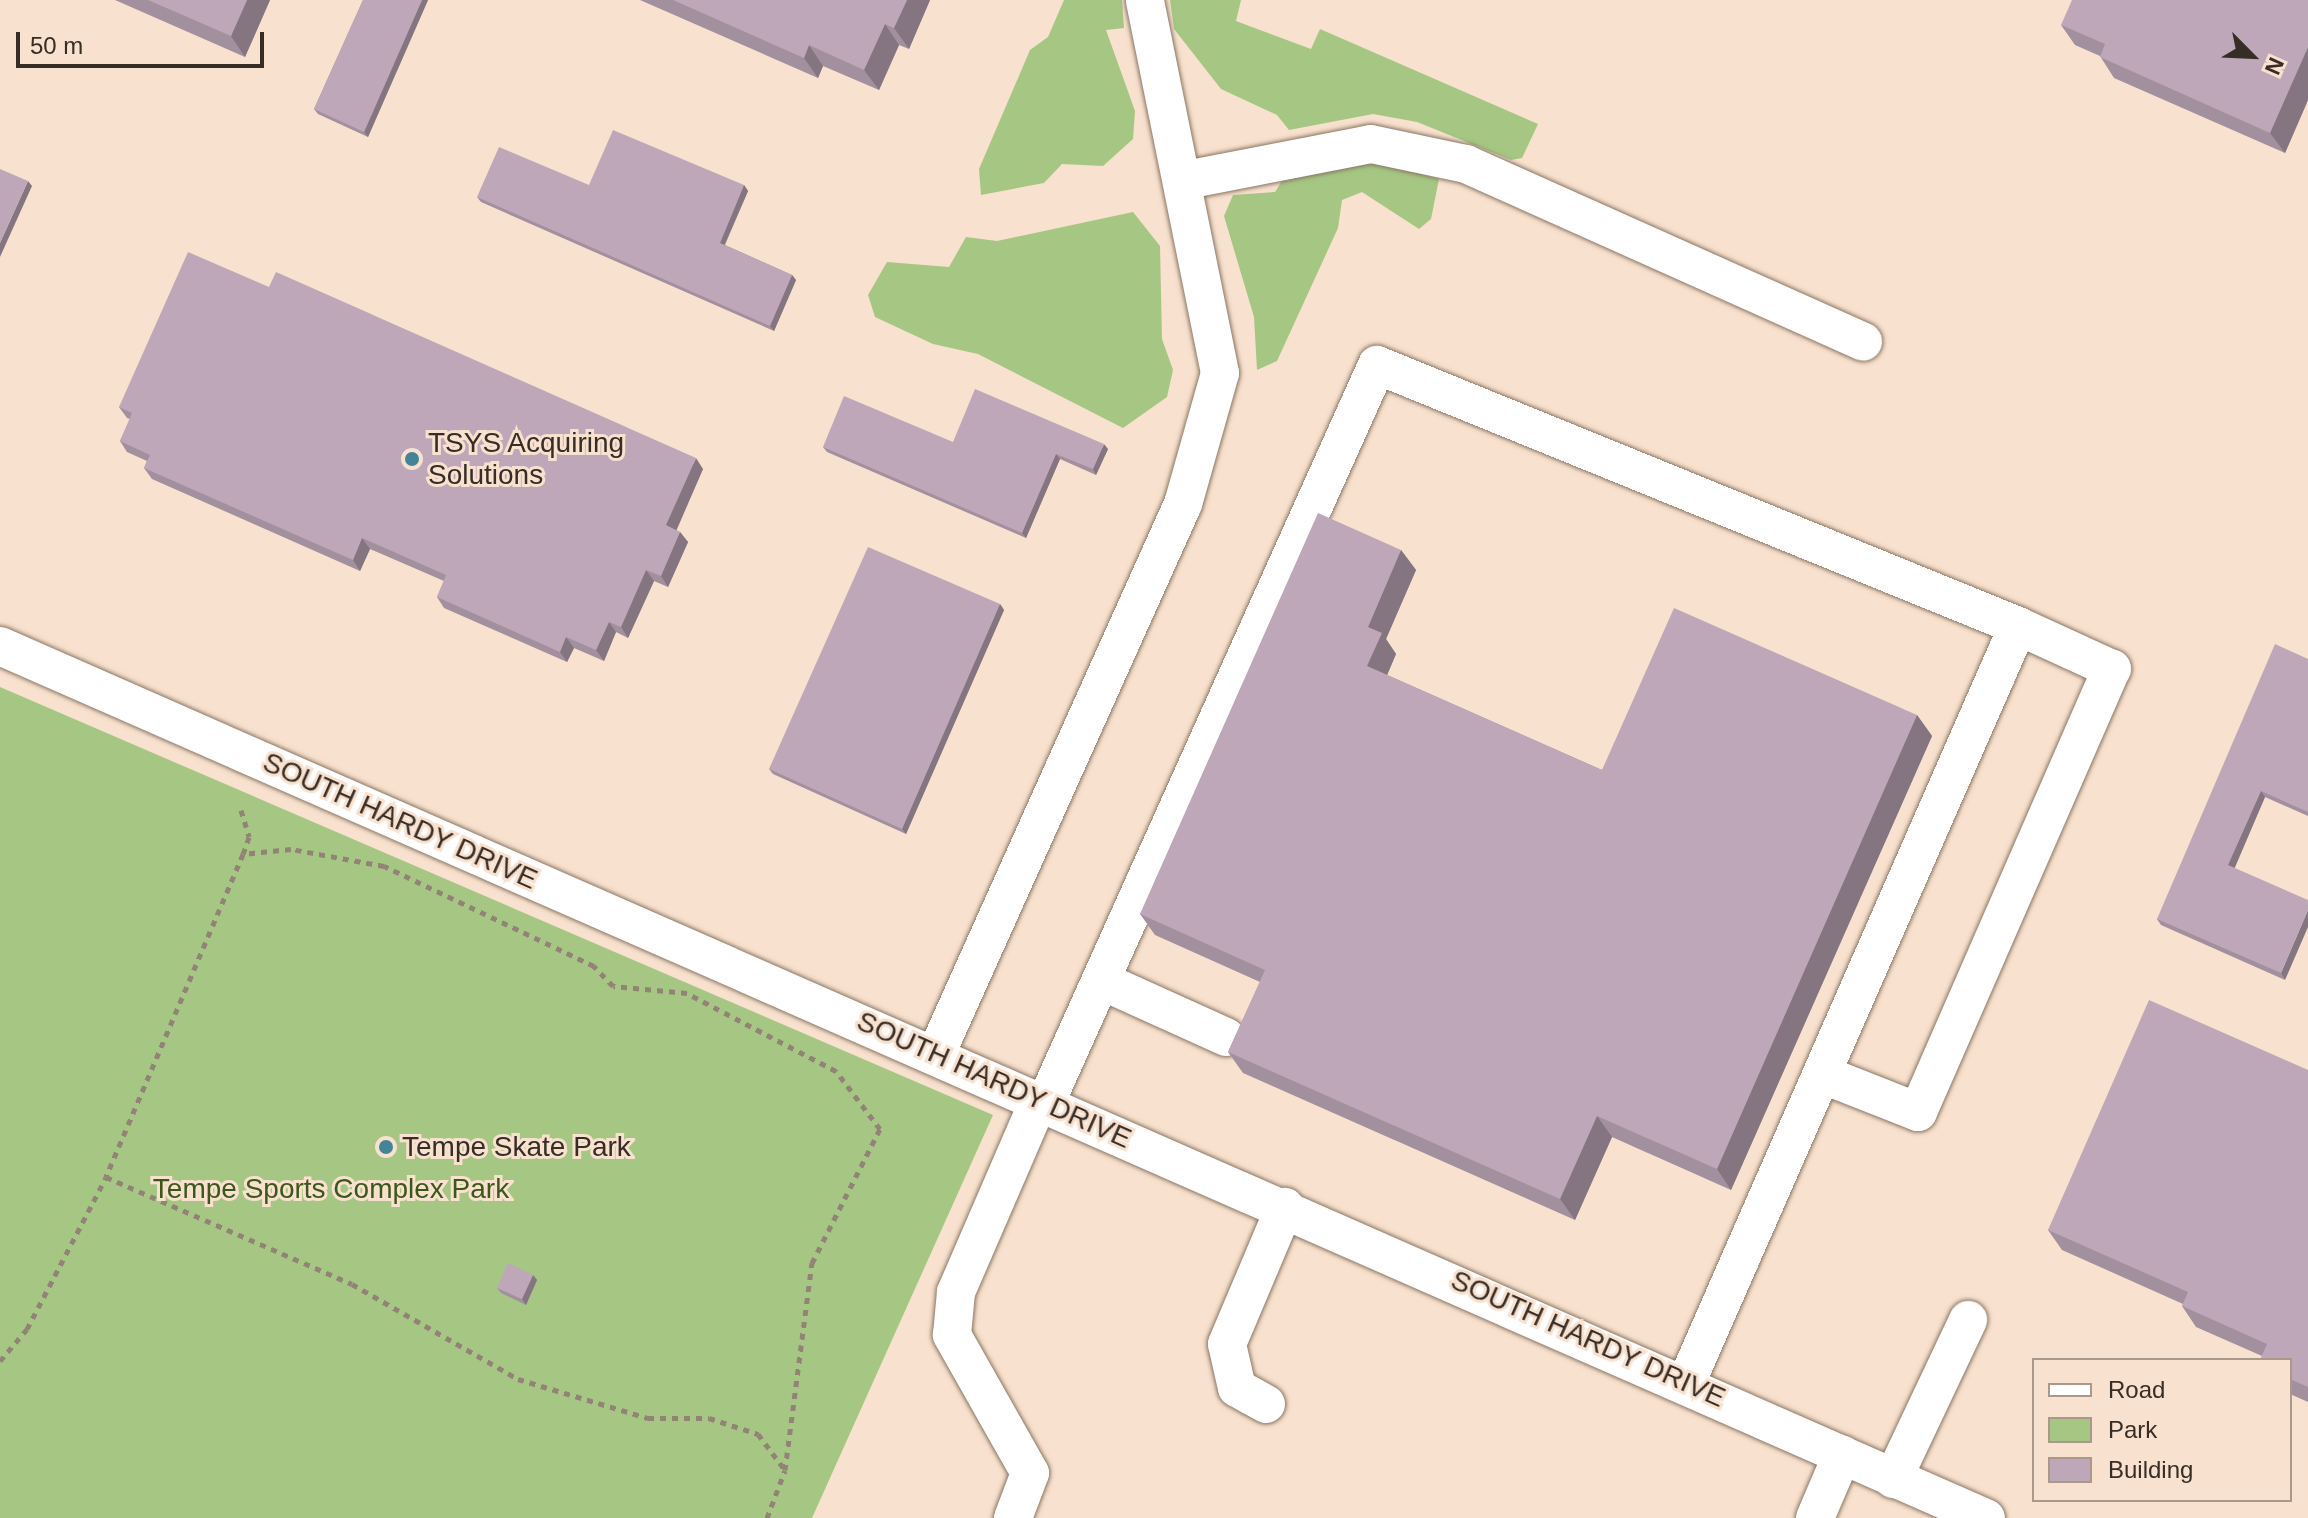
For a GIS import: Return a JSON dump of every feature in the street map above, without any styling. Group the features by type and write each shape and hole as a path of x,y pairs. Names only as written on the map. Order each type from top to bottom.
{"street":[{"path":"936,1054 1183,504 1220,373 1186,180 1145,0"},
{"path":"1186,180 1371,144 1466,164 1863,342"},
{"path":"1013,1518 1030,1473 952,1335 956,1292 1042,1101 1102,981 1377,365 2018,626 2112,669 1918,1112 1824,1075"},
{"path":"1687,1381 1824,1075 2018,626"},
{"name":"SOUTH HARDY DRIVE","path":"0,646 1687,1381 1893,1479 1986,1518"},
{"path":"1102,981 1226,1037"},
{"path":"1266,1404 1237,1388 1227,1344 1285,1207"},
{"path":"1893,1479 1968,1320"},
{"path":"1815,1518 1842,1455"}],"path":[{"path":"0,1361 27,1329 106,1177 243,854 249,837 241,810"},
{"path":"243,854 291,849 384,866 594,966 613,986 687,993 836,1071 880,1129 812,1263 785,1470 767,1518"},
{"path":"106,1177 352,1284 518,1379 648,1418 709,1418 758,1434 785,1470"}],"green space":[{"path":"1064,0 1122,0 1124,28 1106,30 1135,111 1133,139 1103,166 1062,164 1044,183 981,195 979,169 1030,50 1048,37"},
{"path":"1170,0 1241,0 1236,21 1311,49 1320,29 1538,124 1522,158 1511,160 1417,122 1373,114 1289,130 1277,115 1221,89 1174,29"},
{"path":"1372,161 1439,179 1431,219 1419,229 1362,192 1342,200 1338,228 1277,361 1257,370 1254,317 1224,216 1233,195 1275,192 1286,174"},
{"path":"1133,212 1160,246 1162,339 1173,370 1167,397 1123,428 978,354 933,344 875,317 868,295 887,262 949,267 966,237 997,241"},
{"name":"Tempe Sports Complex Park","path":"0,687 993,1115 812,1518 0,1518"}],"building":[{"path":"148,0 247,0 231,36"},
{"path":"363,0 422,0 364,132 314,109"},
{"path":"673,0 907,0 894,28 885,24 864,70 809,45 804,58"},
{"path":"2072,0 2308,0 2308,47 2270,133 2100,57 2105,44 2061,25"},
{"path":"613,130 744,185 720,243 792,275 770,326 477,197 499,147 589,185"},
{"path":"0,169 28,181 0,243"},
{"name":"TSYS Acquiring Solutions","path":"188,252 269,287 276,272 696,458 666,525 680,532 661,576 646,570 621,627 609,622 596,650 566,637 560,652 437,597 446,575 362,538 353,560 144,468 150,455 120,441 132,413 119,407"},
{"path":"975,389 1104,444 1093,469 1056,454 1022,533 823,447 844,396 953,442"},
{"path":"1318,513 1401,550 1368,627 1382,633 1367,666 1602,770 1674,608 1917,715 1717,1169 1597,1116 1560,1199 1228,1052 1265,970 1140,914"},
{"path":"868,547 1000,604 902,829 769,769"},
{"path":"2275,644 2308,659 2308,812 2261,791 2228,865 2308,900 2308,910 2281,973 2157,919"},
{"path":"2149,1000 2308,1070 2308,1387 2292,1380 2292,1358 2261,1358 2267,1344 2182,1306 2188,1292 2048,1230"},
{"path":"508,1263 533,1275 522,1299 497,1288"}],"place":[{"name":"TSYS Acquiring Solutions","path":"412,459"},
{"name":"Tempe Skate Park","path":"386,1147"}]}
